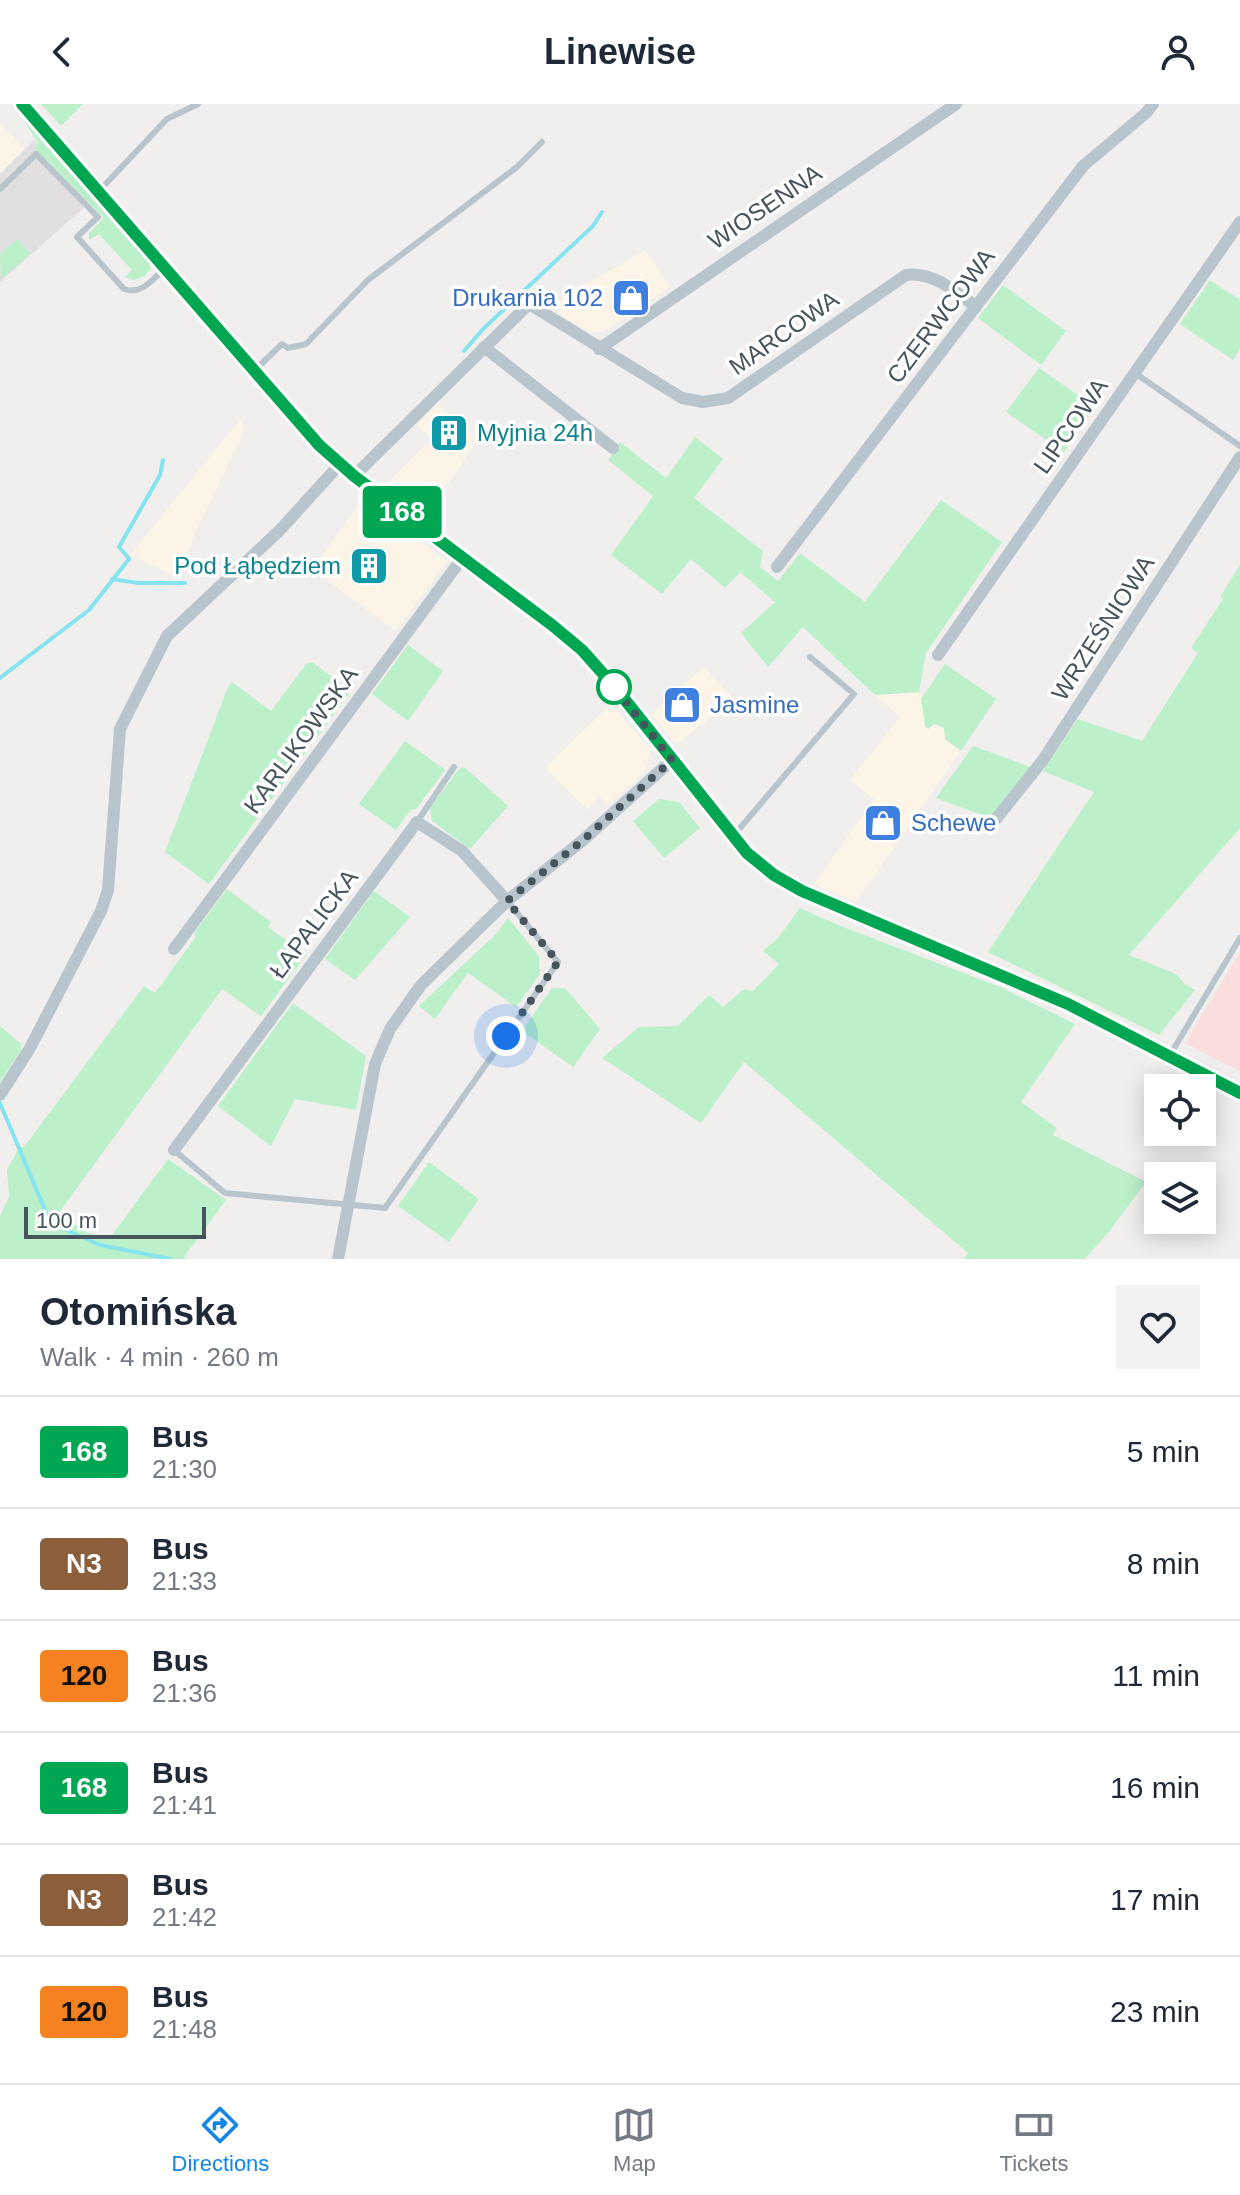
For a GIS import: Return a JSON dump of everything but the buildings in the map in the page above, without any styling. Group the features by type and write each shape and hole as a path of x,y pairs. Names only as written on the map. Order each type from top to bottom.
{"street":[{"path":"22,104 297,421 354,476 582,650 747,853 774,875 802,891 1068,1004 1240,1093"},
{"name":"WIOSENNA","path":"599,349 956,104"},
{"name":"CZERWCOWA","path":"777,567 1083,166 1153,104"},
{"name":"LIPCOWA","path":"938,655 1240,222"},
{"name":"MARCOWA","path":"484,347 529,304 682,398 703,402 728,398 906,275 918,273 944,284 976,307"},
{"path":"354,476 484,347 613,448"},
{"name":"WRZEŚNIOWA","path":"996,819 1043,760 1240,457"},
{"path":"0,1095 30,1048 101,911 108,890 120,729 167,636 280,530 340,464"},
{"name":"KARLIKOWSKA","path":"174,949 463,557"},
{"path":"338,1259 375,1064 390,1029 421,985 507,901 582,841 672,760"},
{"path":"417,822 462,851 507,901"},
{"name":"ŁAPALICKA","path":"174,1150 417,822"}],"lane":[{"path":"99,191 167,119 198,104"},
{"path":"254,371 282,344 288,348 306,344 368,280 517,167 542,142"},
{"path":"0,189 36,154 98,217 77,237 124,289 132,292 140,290 166,268"},
{"path":"1135,373 1240,446"},
{"path":"733,836 854,694 810,657"},
{"path":"417,822 454,767"},
{"path":"174,1150 225,1193 385,1208 558,962 507,901"},
{"path":"1170,1055 1240,938"}],"shaded area":[{"path":"0,123 25,149 0,174"},
{"path":"34,140 90,202 0,282 0,174"},
{"path":"645,250 670,287 605,331 590,332 563,317 558,309 562,298"},
{"path":"438,404 478,440 449,482 421,511 385,485 431,439 417,425"},
{"path":"242,417 243,434 193,537 183,571 172,575 130,555"},
{"path":"363,499 447,561 396,631 312,569"},
{"path":"704,667 734,699 676,745 651,714"},
{"path":"919,692 924,695 921,699 934,724 944,728 945,739 961,751 856,902 814,884 874,799 850,780 900,717 875,695"},
{"path":"611,704 651,749 645,772 608,805 599,796 588,810 545,768"},
{"path":"1240,952 1240,1071 1185,1043"}],"green space":[{"path":"41,104 83,104 61,126"},
{"path":"20,114 149,261 151,269 144,276 134,280 125,277 132,270 99,234 89,240 89,233 104,218 34,148 38,143"},
{"path":"18,239 30,254 1,279 0,254"},
{"path":"1210,280 1240,300 1240,349 1233,360 1180,324"},
{"path":"1003,285 1066,331 1041,365 978,318"},
{"path":"1039,368 1095,407 1064,452 1006,412"},
{"path":"695,437 723,459 694,498 763,551 760,567 778,581 800,553 865,602 941,500 1002,542 926,653 919,692 875,695 803,627 768,667 741,633 775,602 740,572 725,588 691,559 662,594 611,555 653,496 608,460 620,442 666,478"},
{"path":"1240,565 1240,828 1129,955 1176,974 1195,990 1159,1035 988,952 1094,792 1043,771 1078,719 1142,741 1198,653 1191,648 1223,599 1220,597"},
{"path":"408,645 443,671 408,721 372,694"},
{"path":"312,662 349,689 349,694 209,884 165,852 228,687 232,682 271,711 307,663"},
{"path":"945,664 996,699 961,751 945,739 944,728 934,724 928,729 925,726 921,699"},
{"path":"405,741 445,770 396,830 359,804"},
{"path":"973,746 1030,767 990,818 936,798"},
{"path":"464,767 508,806 470,849 432,821 430,808 459,769"},
{"path":"659,799 679,802 700,828 664,858 633,821"},
{"path":"227,889 271,922 268,927 306,955 261,1016 222,989 58,1214 88,1233 110,1238 168,1159 226,1200 184,1257 188,1259 0,1259 0,1216 9,1197 7,1170 19,1148 24,1147 144,986 155,993"},
{"path":"374,891 410,917 355,980 325,959"},
{"path":"800,908 1000,987 1075,1024 1021,1102 1057,1128 1053,1135 1144,1181 1111,1229 1085,1259 964,1259 968,1253 744,1062 701,1123 602,1058 639,1027 678,1026 709,995 723,1007 744,989 753,991 779,964 763,951 778,938"},
{"path":"508,918 539,956 540,974 516,1007 468,973 435,1019 419,1006 495,935"},
{"path":"552,988 565,988 600,1029 573,1067 522,1031"},
{"path":"293,1003 366,1056 356,1110 295,1099 271,1146 218,1106"},
{"path":"0,1026 21,1044 21,1050 0,1082"},
{"path":"429,1162 479,1199 449,1242 398,1206"}],"waterway":[{"path":"464,351 483,329 593,226 602,212"},
{"path":"0,678 89,610 129,559 119,547 160,475 163,460"},
{"path":"112,579 138,583 185,583"},
{"path":"0,1103 48,1217 64,1229 100,1245 170,1259"}],"bus line":[{"name":"168","path":"22,104 47,129 319,445 354,476 582,650 747,853 774,875 844,910 1068,1004 1240,1093"}],"place":[{"name":"Drukarnia 102","path":"631,298"},
{"name":"Myjnia 24h","path":"449,433"},
{"name":"Pod Łąbędziem","path":"369,566"},
{"name":"Jasmine","path":"682,705"},
{"name":"Schewe","path":"883,823"}],"route":[{"path":"506,1036 558,962 507,901 582,841 672,760 614,687"}]}
